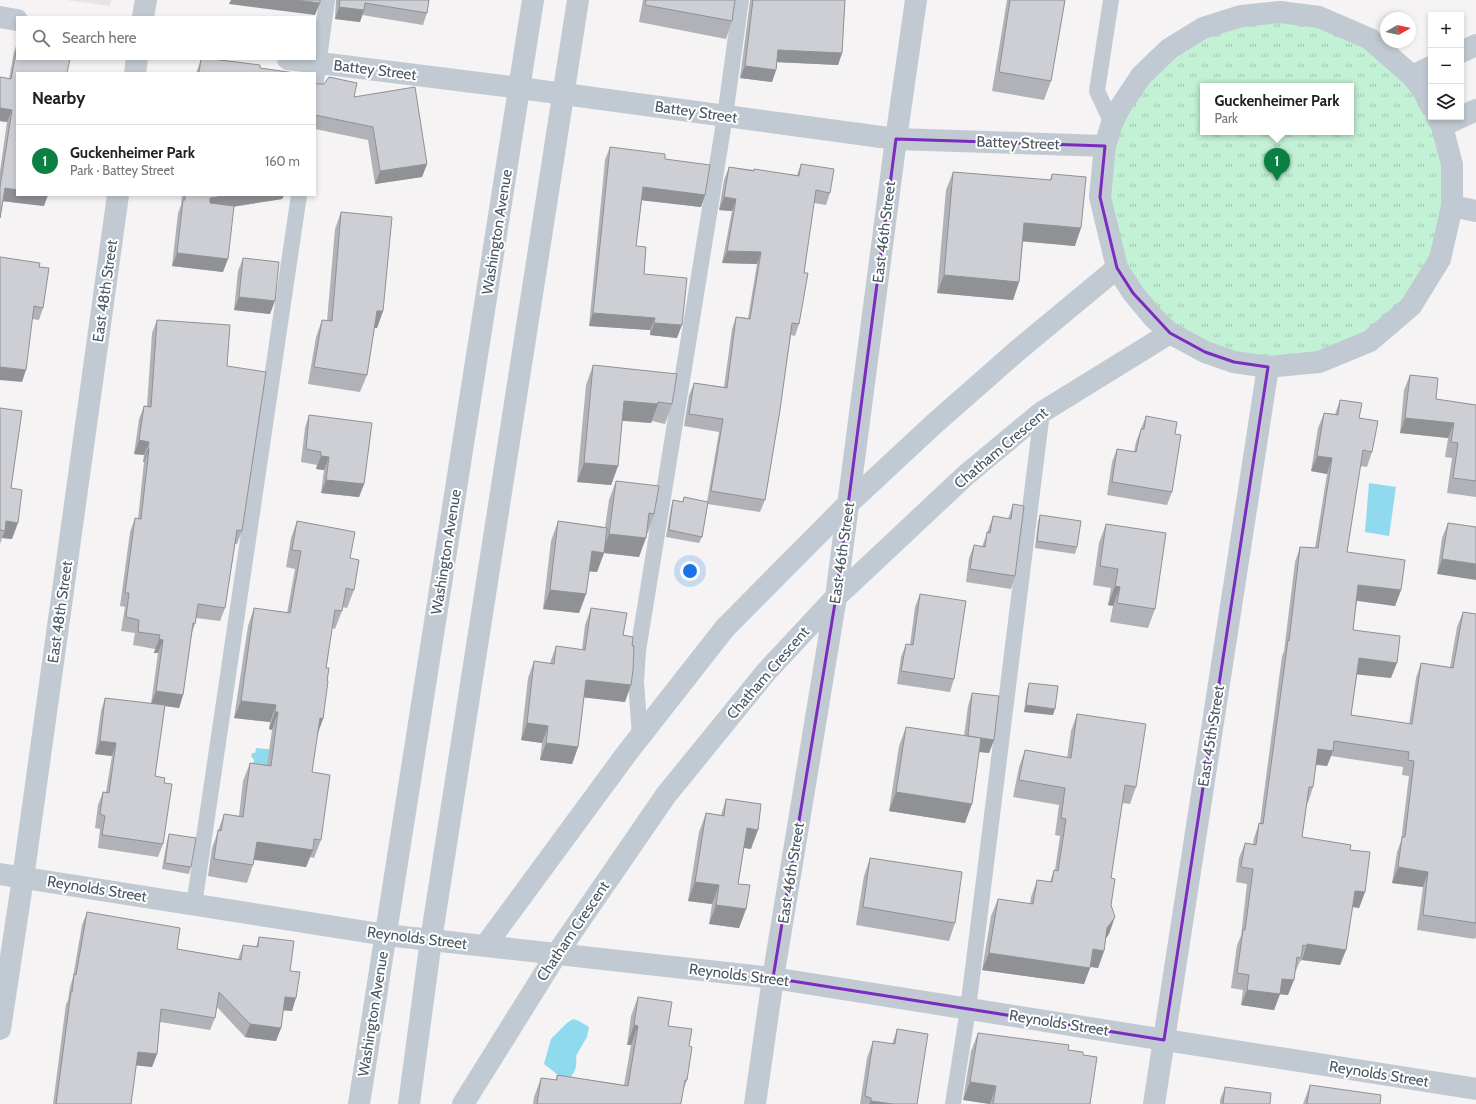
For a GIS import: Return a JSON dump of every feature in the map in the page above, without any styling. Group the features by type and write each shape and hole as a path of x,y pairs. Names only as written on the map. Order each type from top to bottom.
{"street":[{"path":"144,16 146,0"},
{"name":"Washington Avenue","path":"359,1104 533,0"},
{"path":"409,1104 431,940 578,0"},
{"name":"East 46th Street","path":"755,1104 773,978 836,597 896,139 916,0"},
{"path":"1428,100 1423,90 1422,71 1320,9 1241,16 1203,28 1169,48 1141,76 1119,109 1112,124 1105,146 1100,197 1117,268 1133,293 1153,317 1170,333 1205,352 1234,362 1268,367 1319,362 1370,341 1411,306 1440,259 1452,206 1452,165 1439,122 1476,110"},
{"path":"0,17 16,20"},
{"path":"1464,51 1476,45"},
{"path":"135,72 137,60"},
{"name":"Battey Street","path":"296,60 520,88 896,139 1105,146"},
{"name":"East 48th Street","path":"0,1029 23,878 118,196"},
{"path":"1452,206 1476,211"},
{"path":"485,946 640,736 725,628 848,504 934,424 1017,351 1117,268"},
{"name":"Chatham Crescent","path":"463,1104 556,955 666,795 767,672 836,597 966,475 1042,412 1170,333"},
{"name":"East 45th Street","path":"1154,1104 1268,367"},
{"name":"Reynolds Street","path":"0,874 386,935 773,978 1476,1089"}],"lane":[{"path":"316,82 327,0"},
{"path":"640,736 636,682 638,651 725,116 741,0"},
{"path":"1111,0 1097,91 1112,124"},
{"path":"194,905 299,196"},
{"path":"953,1104 968,1009 1042,412"}],"highlighted area":[{"path":"896,139 1105,146 1100,197 1117,268 1133,293 1170,333 1205,352 1234,362 1268,367 1164,1040 773,978 836,597"}],"shaded area":[{"path":"66,0 111,0 110,6"}],"green space":[{"path":"1280,12 1370,39 1423,90 1428,110 1428,120 1430,120 1452,206 1411,306 1319,362 1205,352 1117,268 1105,146 1169,49"}],"water":[{"path":"1369,483 1396,487 1389,536 1365,532"},
{"path":"256,748 296,752 295,769 253,764 254,760 251,756 252,753 255,753"},
{"path":"573,1019 589,1027 587,1037 576,1056 576,1067 571,1077 558,1075 544,1064 551,1039"}],"building":[{"path":"295,0 320,0 320,3"},
{"path":"340,0 429,0 427,13 365,3 364,10 339,7"},
{"path":"646,0 735,0 732,21 645,5"},
{"path":"753,0 845,0 842,53 778,50 776,70 745,66"},
{"path":"1010,0 1065,0 1051,81 999,72"},
{"path":"16,52 16,60 70,60 67,72 16,72 16,190 5,188 0,218 0,187 12,110 0,108 0,77 11,79"},
{"path":"201,60 220,60 260,65 260,68 288,72 199,72"},
{"path":"329,77 357,83 354,97 415,87 427,164 380,171 373,127 316,115 316,83 324,84"},
{"path":"610,147 665,154 665,159 710,165 705,195 643,187 636,246 646,247 644,274 687,278 682,325 654,323 655,318 593,313"},
{"path":"801,164 834,169 830,193 816,190 804,273 808,273 799,324 792,323 780,410 765,500 711,491 723,419 689,414 694,383 727,388 736,317 750,319 761,252 727,251 736,199 724,197 729,167 754,171 754,169 799,176"},
{"path":"953,172 1051,180 1052,174 1086,177 1081,228 1024,223 1019,282 944,275"},
{"path":"185,196 224,196 210,198 210,203 234,206 228,259 177,253 183,200 185,200"},
{"path":"341,212 392,217 383,311 377,311 367,375 314,367 322,320 332,321"},
{"path":"0,257 40,263 39,267 49,268 43,308 34,306 26,370 0,367"},
{"path":"243,258 279,262 275,301 239,297"},
{"path":"157,320 230,325 227,366 266,372 242,531 237,530 225,608 198,604 195,624 193,623 183,695 156,691 163,640 159,639 160,635 138,632 139,620 126,617 129,593 125,593 135,518 141,519 149,449 149,442 139,440 144,406 151,407"},
{"path":"593,365 677,374 672,404 624,401 618,466 584,463"},
{"path":"1410,375 1438,378 1436,399 1476,405 1476,481 1453,478 1458,443 1451,442 1454,423 1405,418"},
{"path":"1340,400 1362,403 1359,418 1378,421 1372,452 1363,450 1347,552 1405,560 1401,590 1358,585 1353,630 1400,636 1397,663 1359,658 1351,715 1412,724 1421,663 1453,668 1463,612 1476,614 1476,923 1423,915 1428,872 1398,867 1402,837 1405,837 1414,761 1408,760 1409,752 1334,741 1333,751 1318,749 1313,787 1309,787 1302,837 1351,845 1350,850 1370,852 1365,892 1355,891 1346,950 1307,944 1307,946 1303,945 1301,958 1297,957 1294,980 1282,979 1280,994 1247,990 1249,975 1237,973 1243,930 1245,930 1253,869 1241,867 1245,843 1256,845 1259,823 1263,824 1288,640 1289,641 1300,547 1318,548 1332,458 1317,456 1324,413 1338,415"},
{"path":"0,408 22,411 11,488 22,490 18,523 6,521 5,531 0,530"},
{"path":"309,415 372,423 364,484 326,480 329,457 321,456 321,452 306,449"},
{"path":"1146,416 1177,422 1175,434 1181,435 1172,492 1112,482 1117,449 1136,452 1141,429 1144,429"},
{"path":"616,481 659,486 654,514 649,513 646,538 609,534"},
{"path":"684,497 708,502 702,537 669,530 673,500 683,502"},
{"path":"1013,504 1024,506 1015,576 970,569 974,545 985,547 987,532 990,533 993,516 1011,519"},
{"path":"1040,515 1081,521 1077,547 1037,541"},
{"path":"297,521 355,532 350,558 359,560 354,590 346,588 342,611 335,610 326,668 329,668 323,719 320,718 312,772 330,775 321,840 314,839 313,850 257,842 253,865 214,859 218,830 221,831 224,814 243,817 250,763 271,766 278,712 275,712 276,705 241,701 254,608 290,613 301,551 292,550"},
{"path":"558,521 607,528 604,553 592,551 586,594 550,590"},
{"path":"1448,523 1476,527 1476,564 1442,559"},
{"path":"1106,524 1166,533 1155,609 1117,603 1120,587 1115,586 1118,569 1100,566"},
{"path":"920,594 966,601 954,679 901,671 906,644 913,645"},
{"path":"591,608 627,613 623,635 633,637 633,670 631,685 586,680 578,747 546,743 548,726 527,723 534,661 554,664 556,646 585,650"},
{"path":"1029,683 1058,686 1055,709 1026,705"},
{"path":"972,693 999,696 994,740 968,736"},
{"path":"105,698 165,705 155,776 165,778 164,783 172,784 163,844 102,835 105,816 100,814 103,792 109,793 116,743 100,741"},
{"path":"1077,714 1146,724 1136,787 1125,785 1111,878 1115,879 1111,905 1115,917 1107,928 1104,951 1093,949 1090,968 989,953 998,899 1033,904 1037,880 1052,882 1054,870 1058,871 1066,819 1061,818 1065,788 1019,780 1025,750 1071,758"},
{"path":"906,727 981,738 972,804 896,792"},
{"path":"726,799 761,804 758,830 747,828 738,884 750,885 746,909 716,905 719,885 695,882 706,813 724,816"},
{"path":"169,834 196,838 191,867 165,863"},
{"path":"870,858 962,872 955,923 863,907"},
{"path":"87,912 180,928 177,949 241,960 243,945 258,947 259,937 294,941 290,971 300,972 296,998 285,997 281,1028 250,1024 219,992 215,1018 161,1009 157,1054 138,1052 131,1104 56,1104 71,992 74,974 76,975"},
{"path":"638,997 672,1002 668,1026 692,1029 689,1046 692,1047 687,1080 685,1080 681,1103 537,1104 541,1078 557,1080 557,1075 628,1086 638,1026 634,1025"},
{"path":"897,1029 928,1034 917,1104 893,1104 871,1101 871,1098 865,1096 873,1041 895,1044"},
{"path":"978,1033 1069,1045 1068,1050 1083,1052 1083,1055 1097,1057 1090,1104 993,1104 996,1086 970,1082"},
{"path":"1310,1085 1381,1095 1380,1104 1307,1104"},
{"path":"1225,1087 1271,1093 1270,1104 1223,1104"}],"place":[{"name":"Guckenheimer Park","path":"1277,181"}]}
